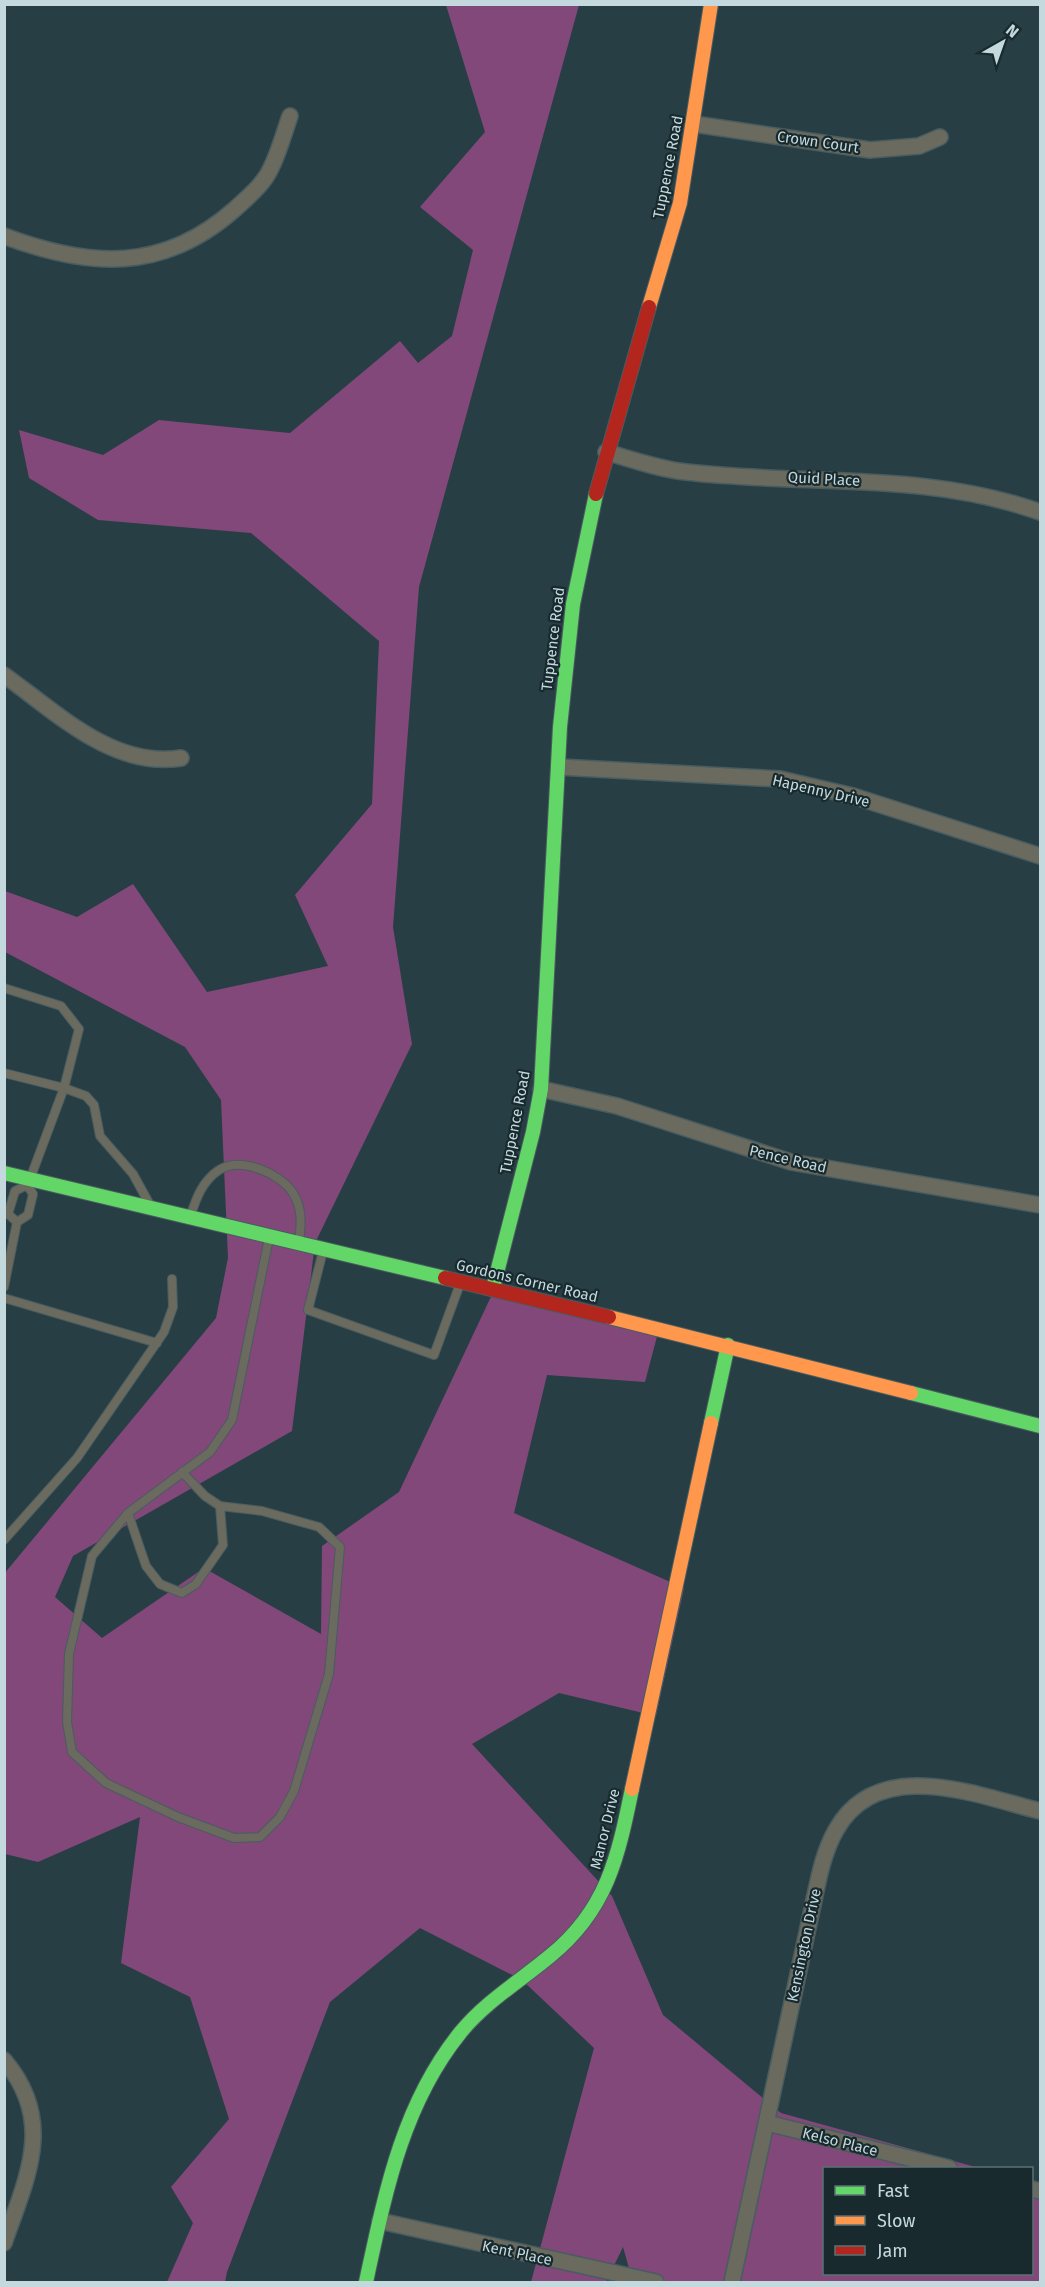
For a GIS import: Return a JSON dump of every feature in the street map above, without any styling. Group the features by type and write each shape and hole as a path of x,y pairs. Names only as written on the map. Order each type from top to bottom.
{"street":[{"name":"Tuppence Road","path":"493,1288 533,1132 541,1089 561,717 573,604 589,521 606,452 671,240 694,124 711,4"},
{"path":"4,236 43,250 82,259 135,257 181,244 226,217 264,180 271,169 290,116"},
{"name":"Crown Court","path":"694,124 870,150 919,146 940,136"},
{"name":"Quid Place","path":"606,452 686,472 909,483 952,488 1041,512"},
{"path":"4,675 96,740 117,750 160,761 181,758"},
{"name":"Hapenny Drive","path":"559,767 780,779 852,796 1041,856"},
{"name":"Pence Road","path":"541,1089 617,1106 791,1162 1041,1205"},
{"name":"Gordons Corner Road","path":"4,1173 28,1182 153,1209 461,1283 493,1288 728,1345 813,1370 1041,1426"},
{"name":"Manor Drive","path":"366,2283 395,2151 423,2088 461,2032 493,1999 580,1928 597,1905 610,1878 620,1846 728,1345"},
{"name":"Kensington Drive","path":"732,2283 824,1859 835,1831 856,1803 892,1788 932,1786 1041,1810"},
{"path":"4,2060 25,2089 34,2119 35,2138 28,2173 4,2243"},
{"name":"Kelso Place","path":"767,2123 941,2167"},
{"name":"Kent Place","path":"380,2221 656,2283"}],"lane":[{"path":"4,988 61,1006 79,1029 64,1088 28,1182 15,1191 8,1214 17,1222"},
{"path":"4,1073 86,1096 94,1105 100,1136 133,1174 153,1209"},
{"path":"189,1218 198,1194 207,1180 226,1166 242,1165 278,1179 292,1192 301,1216 299,1244"},
{"path":"4,1287 17,1222 28,1215 31,1204 33,1194 28,1182"},
{"path":"182,1472 205,1496 220,1506 262,1511 319,1527 340,1546 329,1674 294,1791 280,1817 260,1837 234,1838 178,1817 106,1783 72,1752 67,1722 69,1654 92,1556 128,1513 182,1472 210,1452 232,1420 269,1237"},
{"path":"324,1250 308,1310 434,1355 461,1283"},
{"path":"4,1540 77,1458 157,1343 171,1317 174,1295 172,1279"},
{"path":"4,1298 157,1343"},
{"path":"128,1513 146,1566 160,1584 182,1593 196,1584 223,1545 220,1506"}],"shaded area":[{"path":"446,5 579,5 419,587 393,927 412,1044 315,1243 292,1431 73,1556 55,1597 102,1638 204,1568 321,1634 322,1546 399,1492 496,1286 660,1325 645,1382 547,1375 514,1513 684,1588 656,1716 559,1693 472,1744 612,1896 663,2015 781,2113 975,2167 823,2167 823,2275 1033,2275 1033,2183 1040,2186 1040,2282 633,2282 623,2247 606,2282 531,2282 594,2048 522,1980 420,1928 330,2002 225,2282 167,2282 193,2223 171,2187 229,2119 190,1997 121,1963 140,1817 38,1862 5,1854 4,1574 216,1318 228,1258 221,1100 185,1047 5,952 5,891 77,917 133,884 207,992 328,966 295,895 372,804 379,641 251,533 98,520 29,478 19,430 103,455 159,420 290,433 400,341 418,363 452,336 473,250 420,207 485,132"}],"traffic: fast":[{"path":"493,1288 533,1132 541,1089 560,727 573,604 596,494"},
{"path":"4,1173 445,1278"},
{"path":"711,1423 728,1345"},
{"path":"911,1393 1040,1426"},
{"path":"366,2282 398,2152 424,2090 440,2061 470,2022 550,1956 585,1920 597,1901 615,1860 632,1789"}],"traffic: slow":[{"path":"649,307 680,203 711,4"},
{"path":"609,1317 911,1393"},
{"path":"632,1789 711,1423"}],"traffic: jam":[{"path":"596,494 649,307"},
{"path":"445,1278 609,1317"}]}
